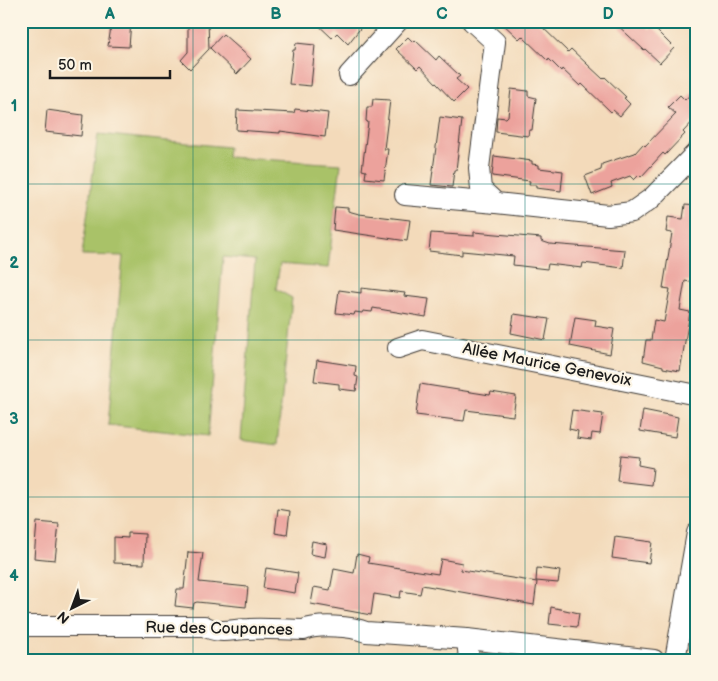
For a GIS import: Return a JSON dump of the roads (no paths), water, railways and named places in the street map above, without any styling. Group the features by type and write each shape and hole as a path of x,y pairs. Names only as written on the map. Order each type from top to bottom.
{"street":[{"path":"349,75 398,21"},
{"path":"472,21 495,42 479,168 481,189 496,203"},
{"path":"405,195 608,215 632,212 652,198 697,152"},
{"name":"Allée Maurice Genevoix","path":"398,348 422,340 697,394"},
{"path":"675,660 697,533"},
{"name":"Rue des Coupances","path":"21,626 204,626 211,630 237,631 246,628 304,630 312,626 359,628 366,632 467,639 654,660"},
{"path":"467,639 469,660"}]}
